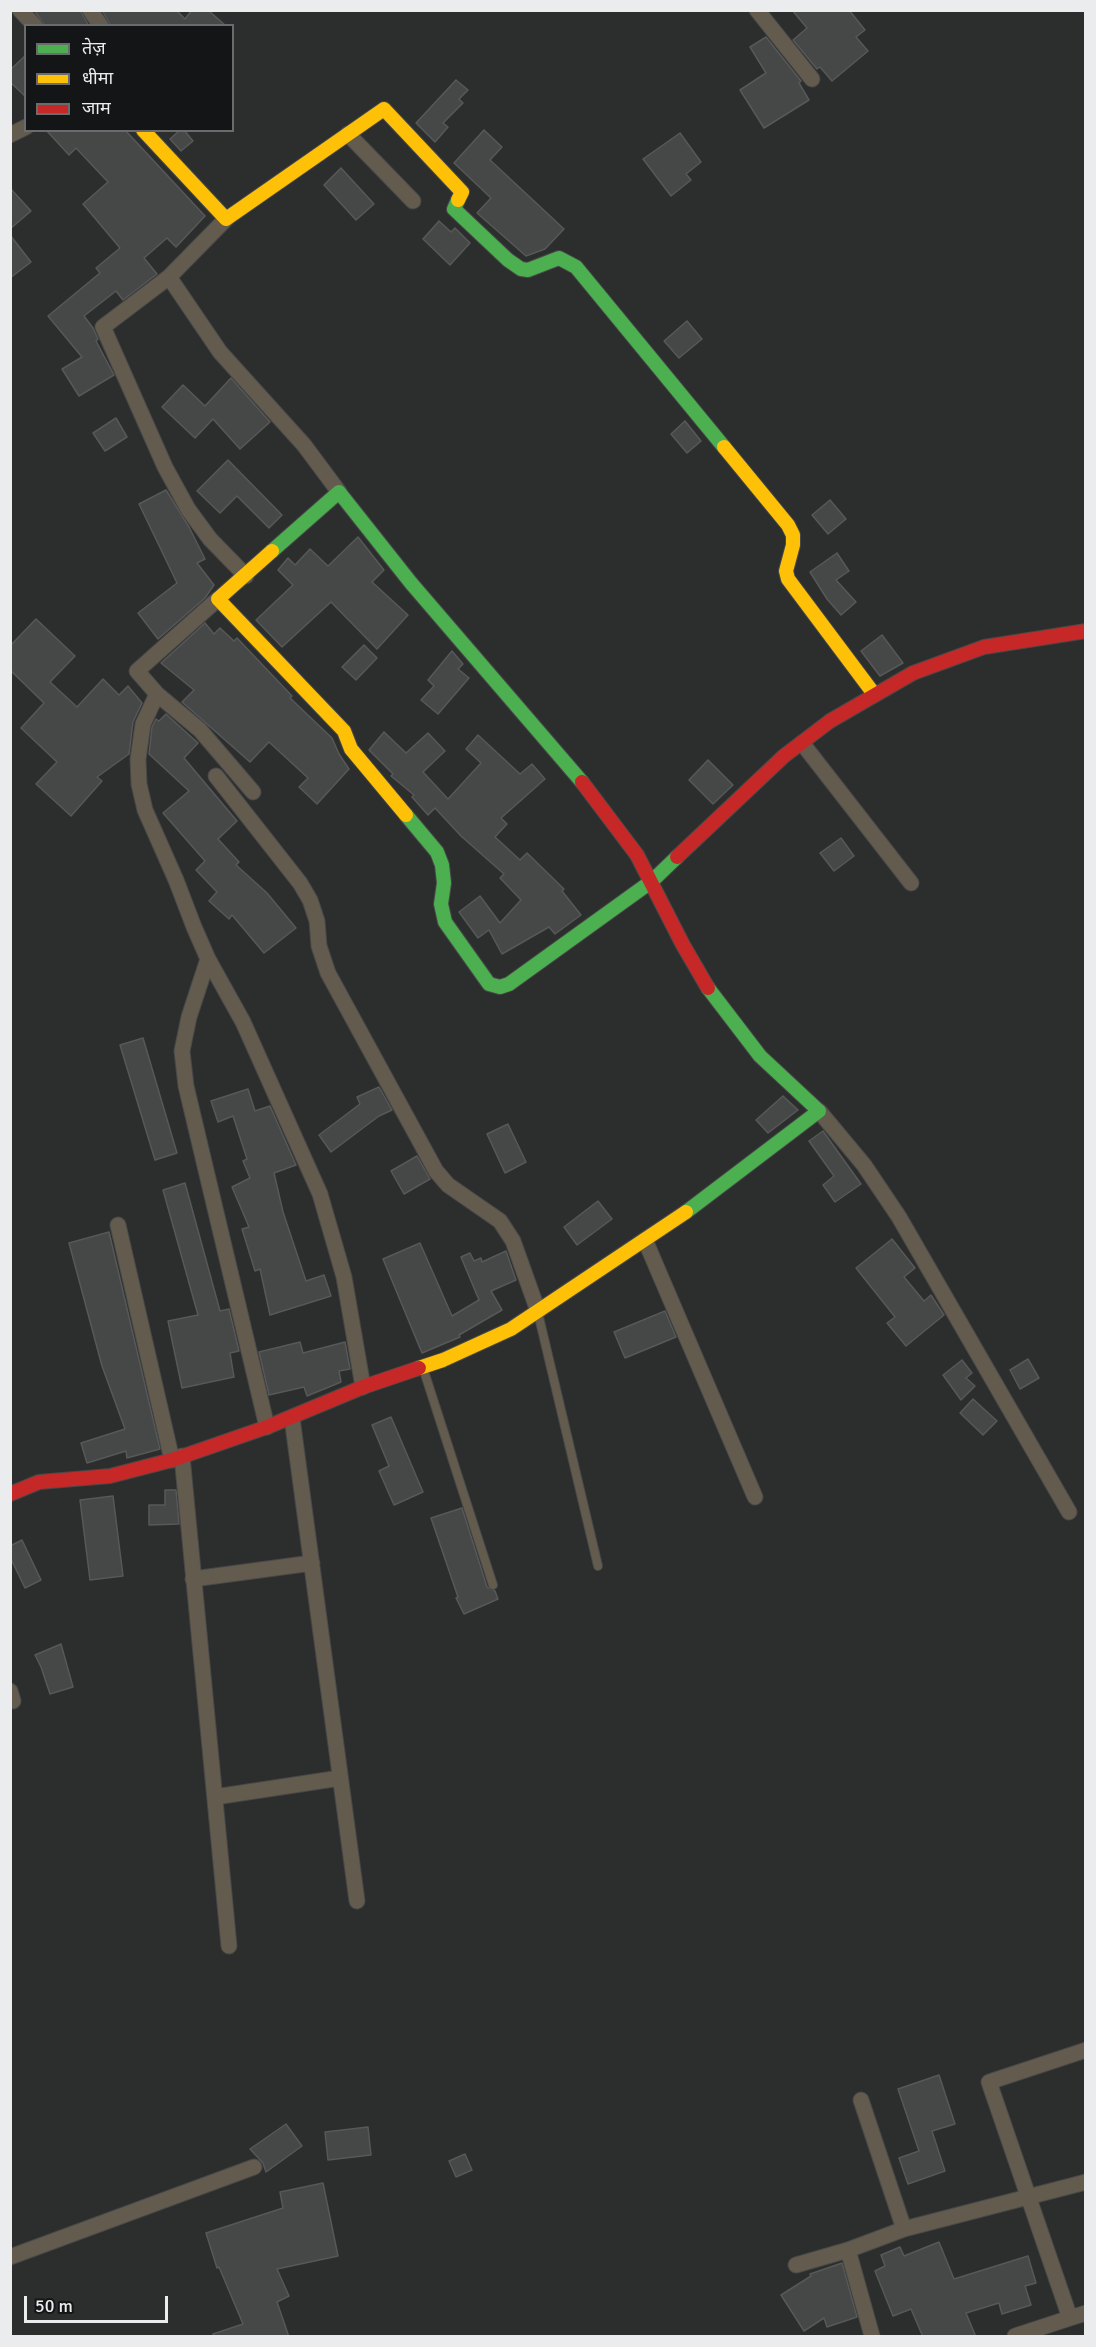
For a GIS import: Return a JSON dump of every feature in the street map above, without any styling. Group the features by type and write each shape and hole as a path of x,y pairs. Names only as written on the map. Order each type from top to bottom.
{"street":[{"path":"20,10 33,24"},
{"path":"90,10 100,24"},
{"path":"757,10 812,79"},
{"path":"246,576 210,539 188,509 165,467 103,327 169,277 226,219 384,109 462,192 454,209 508,260 521,269 528,270 559,258 576,267 788,525 793,535 793,545 786,570 788,579 874,694"},
{"path":"10,135 24,128"},
{"path":"145,132 226,219"},
{"path":"348,134 413,201"},
{"path":"169,277 220,352 298,437 411,583 575,772 637,855 682,945 715,999 760,1056 819,1111 864,1165 899,1217 1069,1512"},
{"path":"253,792 200,730 157,694 137,671 339,492"},
{"path":"218,599 344,731 351,749 360,761 437,852 442,864 444,884 441,904 445,922 489,984 500,987 509,984 652,881 779,761 830,721 874,694 913,673 984,647 1086,631"},
{"path":"157,694 143,724 138,759 139,784 149,821 208,959 243,1022 320,1194 344,1277 363,1387"},
{"path":"802,743 911,883"},
{"path":"216,776 305,891 317,921 319,946 328,973 436,1171 448,1185 500,1221 513,1241 538,1311"},
{"path":"208,959 189,1017 183,1051 186,1086 267,1427"},
{"path":"10,1494 39,1482 110,1476 177,1458 292,1418 363,1387 423,1367 511,1329 715,1191 819,1111"},
{"path":"118,1225 177,1458 194,1579 229,1946"},
{"path":"645,1240 755,1497"},
{"path":"292,1418 357,1901"},
{"path":"194,1579 312,1563"},
{"path":"215,1797 340,1778"},
{"path":"1070,2318 989,2082 1086,2050"},
{"path":"861,2100 904,2229"},
{"path":"10,2257 254,2167"},
{"path":"796,2265 848,2250 904,2229 1086,2182"},
{"path":"848,2250 872,2337"},
{"path":"1015,2337 1086,2313"}],"lane":[{"path":"538,1311 598,1566"},
{"path":"423,1367 493,1584"}],"building":[{"path":"34,10 80,10 88,24 44,24"},
{"path":"102,10 176,10 185,19 192,10 208,10 224,24 110,24"},
{"path":"792,10 849,10 865,30 856,37 868,51 832,81 820,67 817,69 793,40 807,28"},
{"path":"766,37 801,81 799,83 809,100 764,128 740,90 766,73 750,47"},
{"path":"24,57 24,95 10,82 10,70"},
{"path":"456,80 468,90 459,99 463,103 443,123 448,127 435,142 416,123"},
{"path":"484,130 502,147 490,160 564,229 545,249 526,256 477,213 491,198 454,163"},
{"path":"48,132 127,132 205,216 176,247 167,238 144,258 157,274 123,300 116,291 84,316 93,328 98,339 96,341 114,375 79,396 62,369 82,357 48,316 100,273 96,268 120,248 83,204 108,182 76,148 69,155"},
{"path":"178,132 186,132 193,141 181,151 170,139"},
{"path":"680,133 701,162 686,174 691,180 671,196 643,159"},
{"path":"341,168 374,204 356,220 324,185"},
{"path":"10,188 31,211 10,229"},
{"path":"439,221 451,232 455,228 470,243 450,265 423,239"},
{"path":"10,235 31,262 10,278"},
{"path":"687,321 702,339 679,358 664,341"},
{"path":"231,378 270,422 240,449 213,419 195,438 162,407 183,385 205,406"},
{"path":"116,418 127,437 105,451 93,433"},
{"path":"685,421 701,441 687,453 671,434"},
{"path":"228,460 282,515 269,528 237,496 220,513 197,491"},
{"path":"166,490 189,527 205,559 197,563 214,585 205,598 158,639 138,613 177,583 139,504"},
{"path":"830,500 846,519 828,534 812,515"},
{"path":"358,537 384,570 372,582 408,615 377,649 331,602 282,647 256,620 293,585 278,570 288,558 295,565 310,549 328,566"},
{"path":"837,553 849,571 836,580 856,602 841,615 827,599 810,572"},
{"path":"36,619 75,656 50,682 77,707 103,679 119,695 128,686 142,703 133,722 129,754 97,777 102,781 71,816 36,784 57,762 21,728 44,703 10,670 10,646"},
{"path":"205,623 214,634 220,628 234,641 237,638 292,696 290,698 332,738 349,769 317,804 299,787 308,778 269,742 250,762 182,702 194,690 161,663"},
{"path":"882,635 903,663 880,676 861,651"},
{"path":"364,645 377,658 356,680 342,667"},
{"path":"452,651 463,664 458,669 469,678 438,714 421,700 434,686 428,680"},
{"path":"166,714 198,743 184,758 237,821 218,839 239,862 236,865 267,893 296,928 264,953 232,915 229,919 209,901 217,892 196,870 205,861 163,813 189,791 149,754 152,727 156,719 159,721"},
{"path":"384,732 406,753 428,733 445,751 423,772 448,799 481,763 466,749 478,735 520,774 532,764 545,779 501,818 507,824 495,837 520,860 527,853 564,889 562,891 581,915 555,934 549,927 502,954 489,930 478,938 459,912 480,896 500,923 521,900 500,878 504,874 461,836 435,808 428,815 412,797 414,795 391,776 393,774 369,750"},
{"path":"708,760 733,785 713,804 689,780"},
{"path":"841,838 854,856 834,871 820,853"},
{"path":"143,1038 177,1153 155,1160 120,1045"},
{"path":"379,1087 392,1110 379,1116 331,1152 319,1135 360,1104 357,1097"},
{"path":"248,1089 255,1111 270,1106 296,1165 274,1173 283,1212 306,1281 324,1275 331,1296 270,1315 260,1269 255,1271 242,1229 249,1227 232,1187 250,1178 243,1161 247,1159 233,1116 218,1122 211,1101"},
{"path":"783,1096 798,1110 768,1133 756,1120"},
{"path":"508,1124 526,1162 505,1173 487,1134"},
{"path":"823,1131 861,1184 835,1202 823,1185 834,1176 809,1141"},
{"path":"417,1156 430,1179 404,1194 391,1171"},
{"path":"185,1183 220,1311 229,1309 239,1351 230,1353 234,1377 182,1388 168,1321 198,1315 163,1190"},
{"path":"598,1201 612,1219 577,1245 564,1227"},
{"path":"109,1232 160,1449 127,1458 126,1451 87,1463 81,1443 125,1429 102,1366 69,1243"},
{"path":"892,1239 915,1268 904,1277 924,1301 931,1295 944,1315 906,1346 887,1323 895,1317 856,1268"},
{"path":"420,1243 452,1316 479,1300 461,1257 470,1253 474,1261 481,1258 482,1262 506,1251 516,1280 491,1291 502,1310 459,1335 460,1337 422,1353 383,1259"},
{"path":"665,1311 676,1337 625,1358 614,1332"},
{"path":"300,1342 303,1353 345,1342 350,1369 339,1371 341,1382 307,1396 304,1387 269,1395 259,1352"},
{"path":"1028,1359 1039,1378 1020,1389 1010,1370"},
{"path":"962,1360 972,1373 966,1378 975,1386 961,1400 943,1375"},
{"path":"973,1399 997,1421 983,1435 960,1413"},
{"path":"391,1417 423,1492 394,1505 379,1471 389,1466 372,1425"},
{"path":"165,1490 176,1490 179,1524 149,1525 149,1505 165,1505"},
{"path":"113,1496 123,1576 90,1580 80,1500"},
{"path":"462,1508 487,1587 495,1591 498,1599 464,1614 456,1598 458,1597 431,1518"},
{"path":"22,1540 41,1580 25,1588 10,1557 10,1546"},
{"path":"61,1644 73,1687 50,1694 35,1655"},
{"path":"939,2075 955,2124 932,2131 945,2171 908,2184 899,2158 919,2151 898,2089"},
{"path":"286,2124 302,2146 266,2172 263,2163 250,2149"},
{"path":"368,2127 371,2155 328,2160 325,2132"},
{"path":"465,2154 472,2170 456,2177 449,2161"},
{"path":"323,2183 338,2256 277,2269 289,2296 277,2302 289,2337 213,2337 213,2334 243,2324 219,2267 217,2268 206,2233 283,2208 280,2192"},
{"path":"939,2242 954,2279 1028,2256 1036,2283 1025,2286 1031,2305 1002,2314 999,2303 966,2313 976,2337 923,2337 911,2309 893,2316 875,2271 885,2266 881,2255 900,2247 904,2256"},
{"path":"842,2263 857,2317 827,2327 824,2318 804,2331 781,2295 811,2276 810,2274"}],"traffic: fast":[{"path":"458,200 454,209 508,260 521,269 528,270 559,258 576,267 724,447"},
{"path":"272,551 339,492 411,583 582,782"},
{"path":"406,815 437,852 442,865 444,883 441,904 445,922 489,984 500,987 509,984 652,881 677,857"},
{"path":"686,1212 819,1111 760,1056 708,988"}],"traffic: slow":[{"path":"145,132 226,219 384,109 462,192 458,200"},
{"path":"724,447 788,525 793,535 793,545 786,571 788,579 874,694"},
{"path":"272,551 218,599 344,731 351,749 406,815"},
{"path":"419,1368 443,1360 511,1329 686,1212"}],"traffic: jam":[{"path":"677,857 784,756 830,721 913,673 984,647 1086,631"},
{"path":"582,782 637,855 683,945 708,988"},
{"path":"10,1494 39,1482 110,1476 172,1460 267,1427 363,1387 419,1368"}]}
